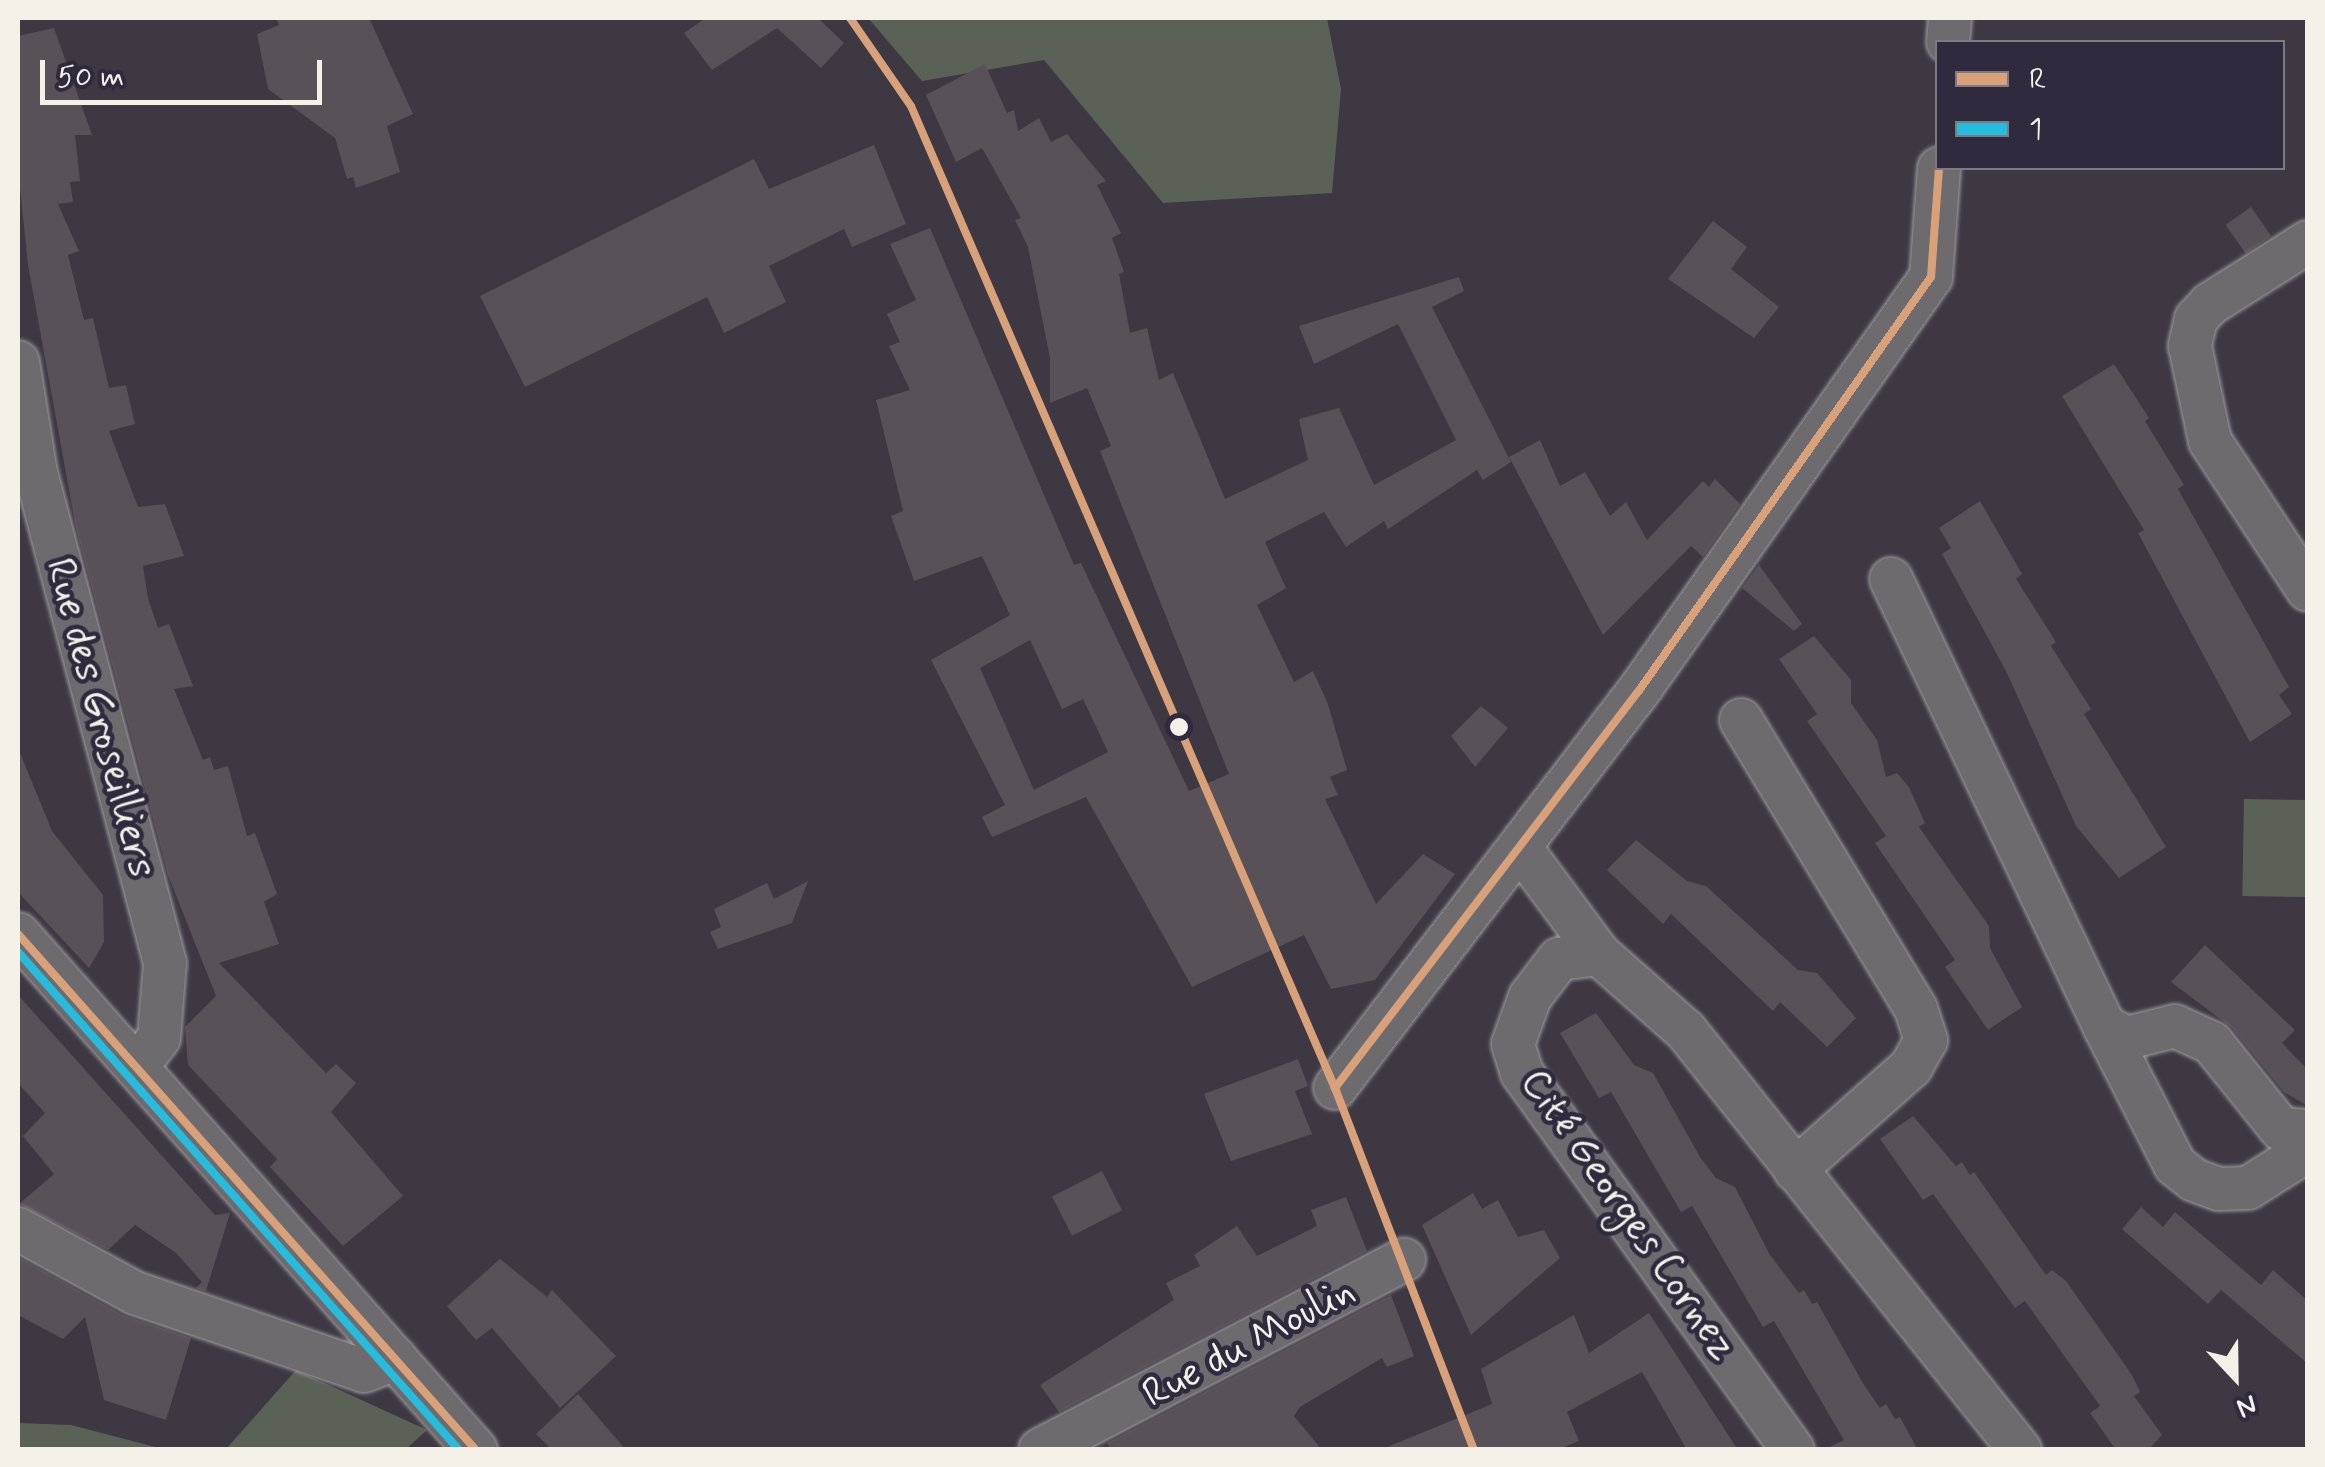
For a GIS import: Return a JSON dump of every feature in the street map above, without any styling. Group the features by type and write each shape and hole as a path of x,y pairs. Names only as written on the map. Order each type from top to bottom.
{"street":[{"path":"1336,1088 1522,850 1930,277 1939,170"},
{"path":"2308,242 2210,304 2196,319 2190,346 2210,441 2308,590"},
{"name":"Rue des Groseilliers","path":"18,362 36,473 165,962 159,1038 136,1068"},
{"path":"1892,580 2104,1026 2175,1164 2194,1180 2219,1190 2248,1188 2308,1150"},
{"path":"1741,720 1916,1009 1926,1040 1910,1067 1795,1170"},
{"path":"1522,850 1599,954 1686,1031 2020,1450"},
{"path":"18,934 476,1450"},
{"name":"Cité Georges Cornez","path":"1599,954 1559,960 1530,997 1513,1044 1522,1073 1792,1450"},
{"path":"2104,1026 2127,1038 2175,1026 2212,1043 2281,1129 2308,1131"},
{"path":"18,1229 135,1293 364,1371 396,1359"},
{"name":"Rue du Moulin","path":"1040,1450 1404,1260"}],"shaded area":[{"path":"868,18 1327,18 1341,89 1332,193 1163,203 1044,60 922,81"},
{"path":"2244,799 2307,800 2305,897 2242,896"},
{"path":"296,1370 427,1430 406,1449 226,1449"},
{"path":"18,1423 71,1425 163,1449 18,1449"}],"building":[{"path":"276,18 369,18 413,114 387,126 400,172 356,188 353,177 347,179 335,138 268,89 257,34 279,25"},
{"path":"706,18 818,18 844,43 821,68 777,28 712,70 684,33"},
{"path":"54,28 92,135 75,135 80,181 70,182 73,202 58,204 79,251 68,255 84,320 93,318 109,388 126,385 135,424 109,431 138,507 165,504 184,556 143,566 148,598 158,628 169,624 193,686 174,689 203,760 210,757 214,770 228,766 247,836 255,833 277,894 264,902 279,944 219,963 326,1073 336,1064 356,1083 331,1112 403,1196 343,1246 270,1167 277,1159 188,1065 185,1027 216,996 168,875 76,528 28,265 18,169 18,36"},
{"path":"985,64 1007,113 1014,110 1018,131 1039,118 1051,142 1067,134 1106,181 1097,185 1121,233 1112,238 1124,272 1119,274 1130,333 1147,328 1159,380 1173,373 1225,499 1308,460 1299,419 1339,408 1374,485 1456,440 1398,324 1314,364 1299,326 1459,277 1464,291 1432,307 1511,462 1483,480 1477,470 1388,529 1384,521 1346,547 1324,512 1265,542 1286,588 1257,605 1294,682 1313,671 1328,704 1347,770 1330,777 1338,795 1325,799 1376,904 1423,854 1455,874 1375,980 1331,989 1304,935 1192,987 1086,797 992,837 982,817 1005,805 931,660 1010,615 982,556 914,581 891,516 903,511 876,400 910,390 889,346 900,342 887,314 916,300 890,244 930,228 1074,565 1081,563 1189,791 1229,774 1100,451 1111,446 1087,388 1050,403 1050,358 1028,247 1015,220 1021,218 982,148 956,162 926,95","holes":["1030,640 1062,709 1083,699 1108,752 1034,790 980,668"]},
{"path":"874,145 906,224 852,247 844,229 769,266 786,302 724,333 707,297 525,387 480,296 754,159 769,189"},
{"path":"2251,207 2271,236 2246,253 2226,225"},
{"path":"1713,221 1747,247 1731,269 1779,307 1754,338 1668,279"},
{"path":"2114,364 2149,418 2145,421 2184,485 2178,489 2289,687 2279,695 2292,714 2250,742 2138,533 2144,530 2062,396"},
{"path":"1540,440 1560,486 1585,472 1610,516 1626,502 1647,540 1703,481 1709,487 1715,479 1740,504 1703,557 1691,546 1603,635 1509,457"},
{"path":"1980,501 2022,574 2016,579 2056,642 2051,646 2091,709 2084,714 2166,847 2119,878 2076,826 2006,671 1942,554 1951,548 1939,528"},
{"path":"1759,565 1802,624 1794,631 1742,588"},
{"path":"1814,636 1851,680 1851,703 1877,740 1886,777 1897,773 1909,787 1925,823 1919,827 1989,926 1990,948 2022,1007 1988,1030 1945,967 1955,960 1875,843 1886,836 1807,721 1817,714 1779,659"},
{"path":"1481,706 1508,728 1475,767 1451,736"},
{"path":"18,748 52,831 103,895 104,942 89,968 18,892"},
{"path":"1636,840 1687,881 1706,886 1798,970 1817,973 1856,1018 1827,1047 1780,1002 1773,1011 1671,914 1663,924 1607,870"},
{"path":"808,881 792,923 718,949 710,932 721,927 714,909 767,883 774,899"},
{"path":"2205,945 2295,1030 2282,1043 2308,1070 2308,1106 2284,1092 2231,1027 2171,982"},
{"path":"18,995 215,1215 230,1213 206,1291 196,1288 202,1282 176,1253 135,1225 108,1250 19,1204 54,1174 23,1136 45,1113 18,1083"},
{"path":"1596,1013 1634,1065 1653,1073 1700,1157 1716,1178 1735,1187 1770,1255 1799,1293 1804,1290 1812,1304 1817,1302 1864,1385 1880,1408 1886,1404 1895,1419 1900,1417 1918,1450 1823,1450 1844,1440 1774,1321 1763,1327 1692,1206 1681,1212 1611,1092 1599,1098 1560,1033"},
{"path":"1298,1059 1308,1086 1295,1091 1312,1134 1231,1161 1204,1094"},
{"path":"1913,1116 1956,1166 1962,1162 1970,1175 1974,1172 2046,1275 2052,1270 2066,1281 2132,1375 2140,1392 2134,1396 2162,1435 2148,1450 2116,1450 2090,1413 2100,1406 2025,1301 2015,1308 1933,1194 1923,1200 1880,1139"},
{"path":"1102,1171 1122,1210 1072,1236 1052,1196"},
{"path":"1473,1193 1482,1209 1498,1200 1518,1237 1544,1230 1560,1258 1471,1335 1422,1225"},
{"path":"1346,1197 1367,1251 1059,1412 1040,1385 1174,1300 1166,1283 1200,1266 1194,1255 1237,1226 1257,1256 1317,1226 1311,1210"},
{"path":"2141,1207 2163,1227 2175,1212 2261,1285 2273,1270 2308,1301 2308,1364 2221,1290 2208,1304 2122,1229"},
{"path":"18,1257 123,1315 191,1338 166,1420 104,1400 85,1317 63,1339 18,1315"},
{"path":"500,1259 547,1297 552,1290 616,1356 560,1408 492,1328 476,1340 447,1306"},
{"path":"1391,1295 1414,1356 1387,1367 1382,1358 1300,1407 1294,1416 1322,1450 1111,1450 1107,1443"},
{"path":"1649,1313 1738,1450 1687,1450 1642,1372 1567,1412 1579,1441 1557,1450 1380,1450 1492,1404 1481,1369 1574,1315 1589,1353"},
{"path":"578,1394 626,1450 552,1450 536,1434"}],"transit line":[{"name":"R","path":"850,18 911,106 1335,1088 1474,1450"},
{"name":"R","path":"1335,1088 1638,692 1931,277 1939,170"},
{"name":"R","path":"18,934 476,1450"},
{"name":"1","path":"18,952 459,1450"}]}
